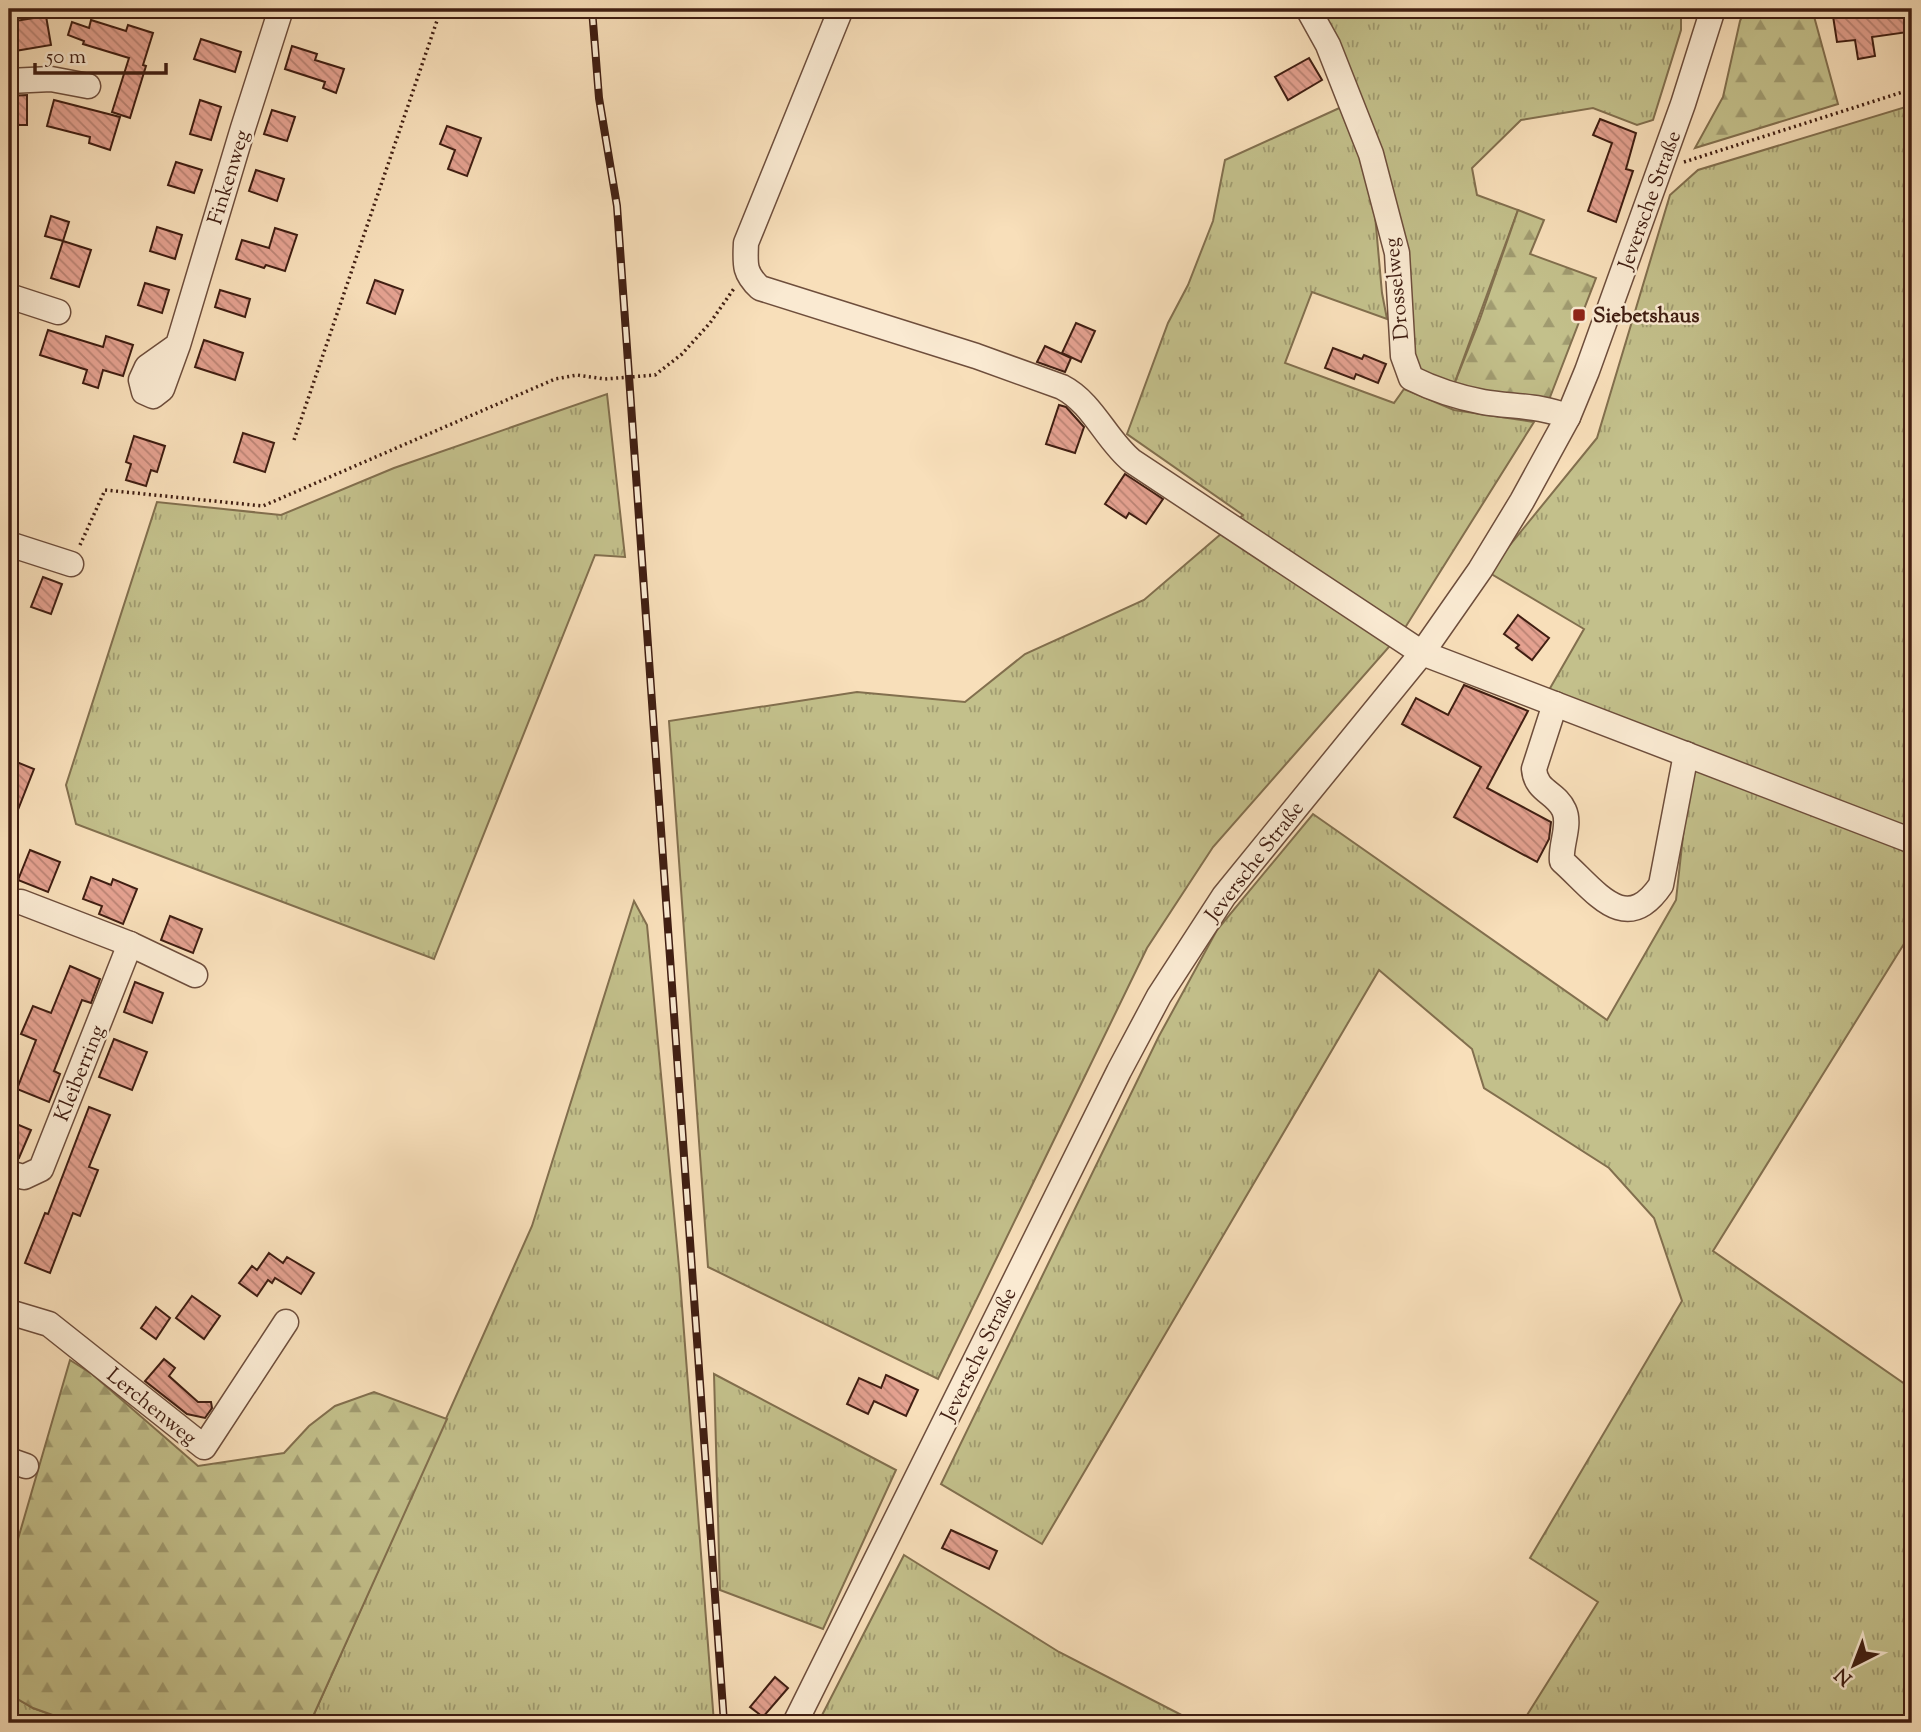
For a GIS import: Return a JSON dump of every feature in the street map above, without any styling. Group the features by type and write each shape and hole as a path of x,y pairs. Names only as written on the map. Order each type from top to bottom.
{"street":[{"name":"Finkenweg","path":"178,345 281,9"},
{"path":"841,9 746,243 748,276 760,288 976,356 1075,394 1118,450 1132,461 1422,653 1912,841"},
{"name":"Drosselweg","path":"1308,9 1328,45 1371,154 1397,253 1403,356 1411,378 1449,395 1552,410 1568,417"},
{"name":"Jeversche Straße","path":"795,1723 1119,1071 1160,996 1224,897 1422,653 1502,535 1568,417 1605,325 1713,9"},
{"path":"9,81 51,79 88,86"},
{"path":"9,296 58,312"},
{"path":"9,544 72,564"},
{"path":"1555,704 1534,769 1535,780 1564,810 1566,827 1561,848 1562,861 1612,907 1631,910 1640,907 1651,900 1661,885 1686,754"},
{"path":"9,903 21,901 130,944 195,975"},
{"name":"Kleiberring","path":"9,1172 24,1177 41,1169 130,944"},
{"name":"Lerchenweg","path":"9,1311 49,1324 204,1447 286,1322"}],"path":[{"path":"294,440 441,9"},
{"path":"1663,161 1678,164 1912,89"},
{"path":"72,564 106,490 263,506 555,379 577,374 605,379 655,375 682,354 710,323 747,271"}],"green space":[{"path":"1316,9 1545,9 1543,18 1631,9 1681,9 1681,30 1653,120 1637,125 1593,108 1521,120 1472,168 1477,195 1518,210 1452,390 1417,373 1409,352 1407,266"},
{"path":"1745,9 1812,9 1838,104 1695,148 1723,97"},
{"path":"1346,105 1374,204 1387,319 1312,292 1285,363 1394,403 1404,389 1454,410 1534,422 1403,631 1213,847 1147,948 938,1379 708,1267 669,721 857,692 965,702 1025,654 1144,600 1243,515 1127,434 1168,323 1188,285 1213,221 1225,160"},
{"path":"1912,105 1912,835 1545,697 1584,629 1488,572 1597,438 1670,195 1698,170"},
{"path":"1518,210 1544,220 1530,254 1596,278 1547,405 1452,390"},
{"path":"607,394 625,557 595,555 434,959 76,824 66,785 157,502 281,515 394,468"},
{"path":"1691,763 1912,854 1912,931 1713,1251 1912,1389 1912,1723 1522,1723 1598,1602 1530,1558 1682,1301 1654,1218 1609,1168 1484,1088 1472,1049 1379,970 1042,1544 941,1484 1159,1036 1217,930 1313,814 1607,1020 1676,900"},
{"path":"634,901 647,925 679,1267 714,1723 310,1723 532,1226"},
{"path":"70,1360 92,1374 198,1466 284,1453 309,1426 335,1406 374,1392 447,1419 310,1723 75,1723 33,1708 9,1694 9,1570"},
{"path":"714,1374 896,1470 823,1629 720,1590"},
{"path":"904,1555 1059,1652 1197,1723 818,1723"},
{"path":"9,1694 33,1708 75,1723 9,1723"}],"building":[{"path":"1904,9 1908,32 1872,37 1875,56 1858,59 1855,40 1837,42 1833,16"},
{"path":"46,16 51,45 9,52 9,22"},
{"path":"91,20 126,31 128,25 153,33 130,118 112,112 129,58 83,44 84,41 68,35 72,22 89,28"},
{"path":"201,39 241,52 235,72 194,59"},
{"path":"292,46 317,54 315,60 344,69 336,93 323,88 325,82 285,69"},
{"path":"1309,58 1322,80 1288,100 1275,77"},
{"path":"27,95 27,125 9,125 9,96"},
{"path":"54,100 120,117 110,150 89,143 90,137 47,126"},
{"path":"200,100 221,107 211,140 190,134"},
{"path":"272,110 295,117 287,141 264,134"},
{"path":"1600,119 1636,133 1626,169 1633,171 1616,222 1588,211 1612,143 1593,135"},
{"path":"447,126 481,138 467,176 448,169 455,150 440,144"},
{"path":"176,162 202,170 194,193 168,185"},
{"path":"256,170 284,179 277,201 249,191"},
{"path":"51,216 69,222 63,241 45,236"},
{"path":"157,227 182,235 175,259 150,251"},
{"path":"275,228 297,235 285,271 236,259 242,240 269,248"},
{"path":"63,241 91,250 79,287 51,278"},
{"path":"375,280 403,290 395,314 367,303"},
{"path":"145,283 169,290 162,313 138,305"},
{"path":"220,290 250,299 245,317 215,307"},
{"path":"1076,323 1095,331 1081,362 1062,353"},
{"path":"48,330 103,347 106,336 133,345 123,376 103,370 98,388 83,383 87,370 40,355"},
{"path":"204,340 243,353 235,380 195,367"},
{"path":"1045,346 1071,358 1065,372 1037,362"},
{"path":"1333,348 1362,359 1364,355 1386,364 1378,383 1356,374 1354,379 1325,368"},
{"path":"1059,405 1066,407 1084,427 1075,453 1046,444"},
{"path":"243,433 274,443 265,472 234,462"},
{"path":"134,436 165,446 157,472 151,470 146,486 126,480 131,464 126,462"},
{"path":"1125,474 1163,499 1146,524 1129,513 1126,518 1105,504"},
{"path":"43,577 62,584 51,614 31,607"},
{"path":"1518,615 1549,638 1532,660 1516,648 1519,645 1504,634"},
{"path":"1464,685 1528,711 1487,788 1551,822 1549,839 1537,862 1454,817 1481,767 1402,724 1416,698 1448,715"},
{"path":"9,759 34,769 10,830 9,830"},
{"path":"30,850 60,862 48,892 18,880"},
{"path":"91,877 111,885 113,879 137,889 123,924 99,914 102,906 83,899"},
{"path":"170,916 202,929 193,953 161,940"},
{"path":"70,966 100,979 91,1003 82,1000 54,1071 60,1074 49,1102 17,1089 36,1040 21,1034 33,1006 51,1013"},
{"path":"135,982 163,993 152,1023 124,1012"},
{"path":"114,1039 147,1052 132,1090 99,1077"},
{"path":"89,1107 110,1115 89,1167 98,1170 80,1216 73,1213 50,1273 25,1263 45,1213 48,1214"},
{"path":"9,1121 31,1130 19,1158 9,1154"},
{"path":"269,1253 283,1263 287,1257 314,1273 301,1294 275,1278 272,1283 268,1280 257,1296 239,1283 252,1266 257,1270"},
{"path":"192,1296 220,1316 204,1339 176,1318"},
{"path":"156,1307 170,1318 156,1339 141,1328"},
{"path":"164,1359 175,1368 169,1376 198,1402 211,1402 212,1408 205,1418 187,1414 145,1381"},
{"path":"886,1375 918,1390 906,1416 874,1401 868,1414 847,1404 859,1378 881,1388"},
{"path":"951,1530 997,1551 989,1569 942,1548"},
{"path":"775,1677 788,1688 763,1717 750,1707"}],"railway":[{"path":"592,9 599,98 617,206 724,1723"}],"place":[{"name":"Siebetshaus","path":"1579,315"}]}
